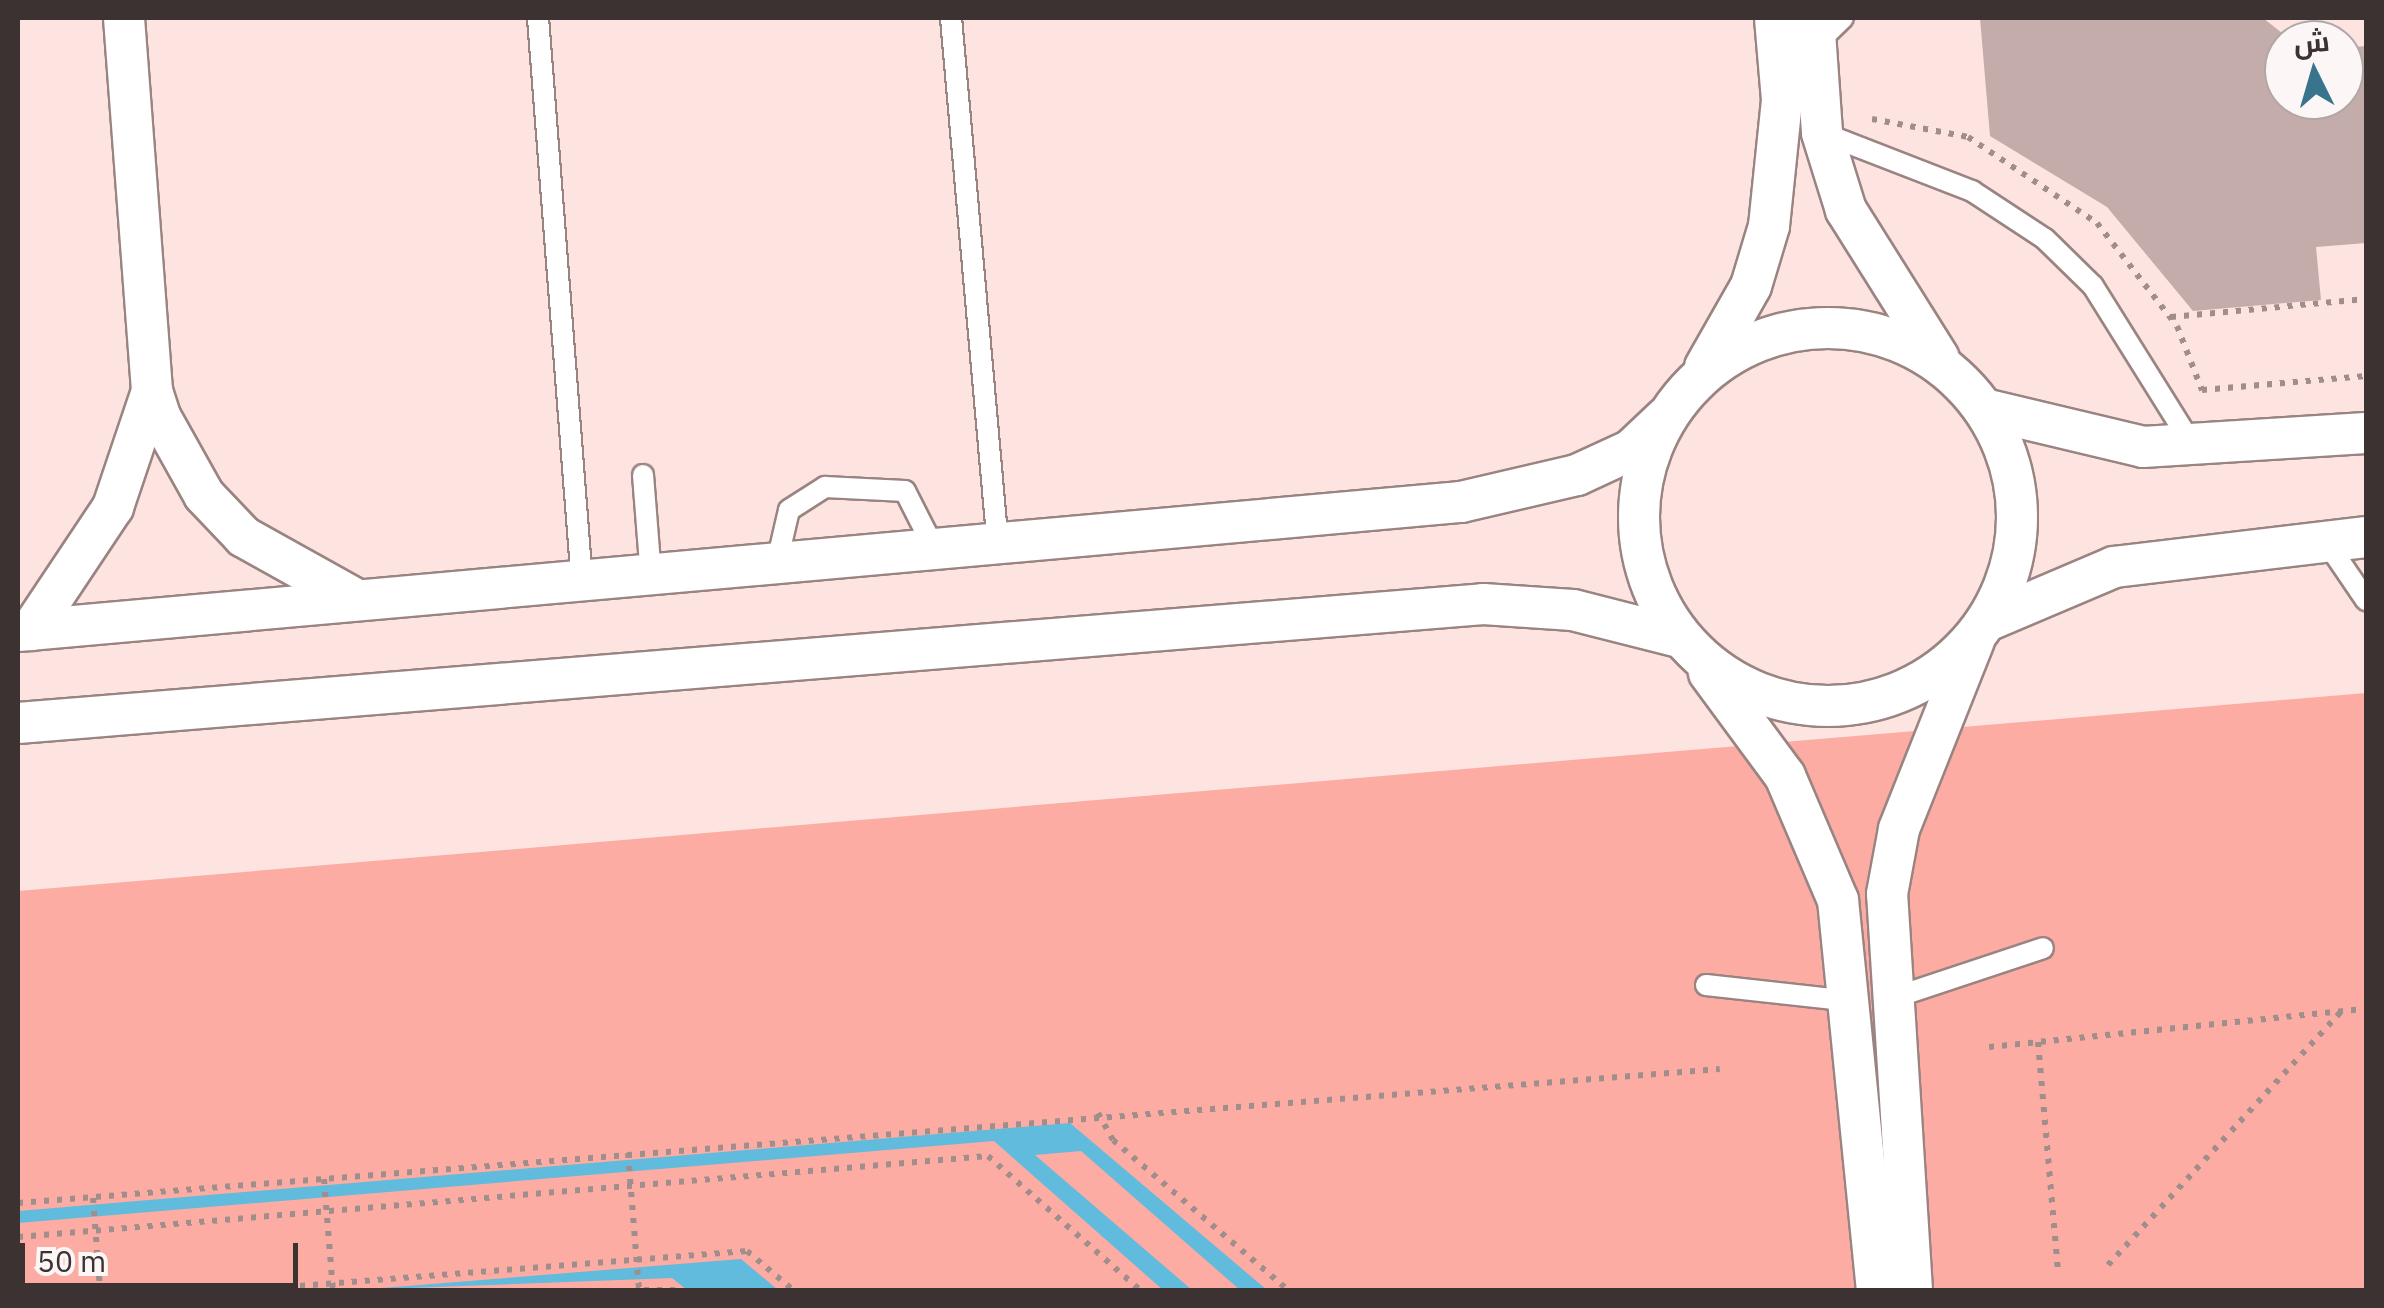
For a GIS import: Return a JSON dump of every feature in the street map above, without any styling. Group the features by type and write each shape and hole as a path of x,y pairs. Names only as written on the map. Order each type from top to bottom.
{"street":[{"path":"124,18 152,391 187,471 223,516 268,555 361,602"},
{"path":"1775,18 1782,100 1769,226 1725,343 1672,408 1638,505 1640,552 1684,641 1784,776 1816,836 1872,1000 1912,1290"},
{"path":"1824,26 1822,133 1846,210 1947,370 1984,409 2009,459 2018,514 2010,570 1981,629 1899,829 1887,894 1872,1000 1877,1290"},
{"path":"24,631 998,549 1520,493 1631,450 1723,359 1798,332 1837,328 1895,340 1947,370"},
{"path":"24,631 113,507 152,391"},
{"path":"1984,409 2092,441 2194,447 2366,433"},
{"path":"18,723 1466,605 1573,610 1684,641 1740,685 1802,704 1867,702 1927,679 1981,629 2114,566 2366,537"}],"lane":[{"path":"538,18 582,582"},
{"path":"951,18 998,549"},
{"path":"1822,133 1972,190 2045,239 2093,286 2194,447"},
{"path":"643,475 651,577"},
{"path":"776,566 789,510 825,487 904,491 937,554"},
{"path":"2325,540 2366,600"},
{"path":"1706,984 1872,1000 2042,948"}],"path":[{"path":"2170,316 2366,300"},
{"path":"1989,1047 2366,1010"},
{"path":"2108,1265 2341,1012"},
{"path":"2038,1042 2058,1270"},
{"path":"18,1203 1098,1113 1720,1068"},
{"path":"1098,1113 1114,1140 1288,1290"},
{"path":"628,1153 642,1290 676,1290"},
{"path":"18,1237 988,1156 1140,1290"},
{"path":"324,1179 333,1287"},
{"path":"92,1198 100,1290"},
{"path":"248,1290 333,1287 747,1251 793,1290"}],"shaded area":[{"path":"2366,693 2366,1290 18,1290 18,891"}],"water":[{"path":"1070,1123 1267,1290 1240,1290 1081,1151 1035,1155 1192,1290 1163,1290 994,1141 18,1223 18,1211"},
{"path":"741,1259 778,1290 687,1290 672,1278 357,1290"}],"building":[{"path":"1980,18 2263,18 2264,120 2364,120 2366,46 2366,243 2316,247 2321,300 2193,311 2107,207 1990,136"}]}
